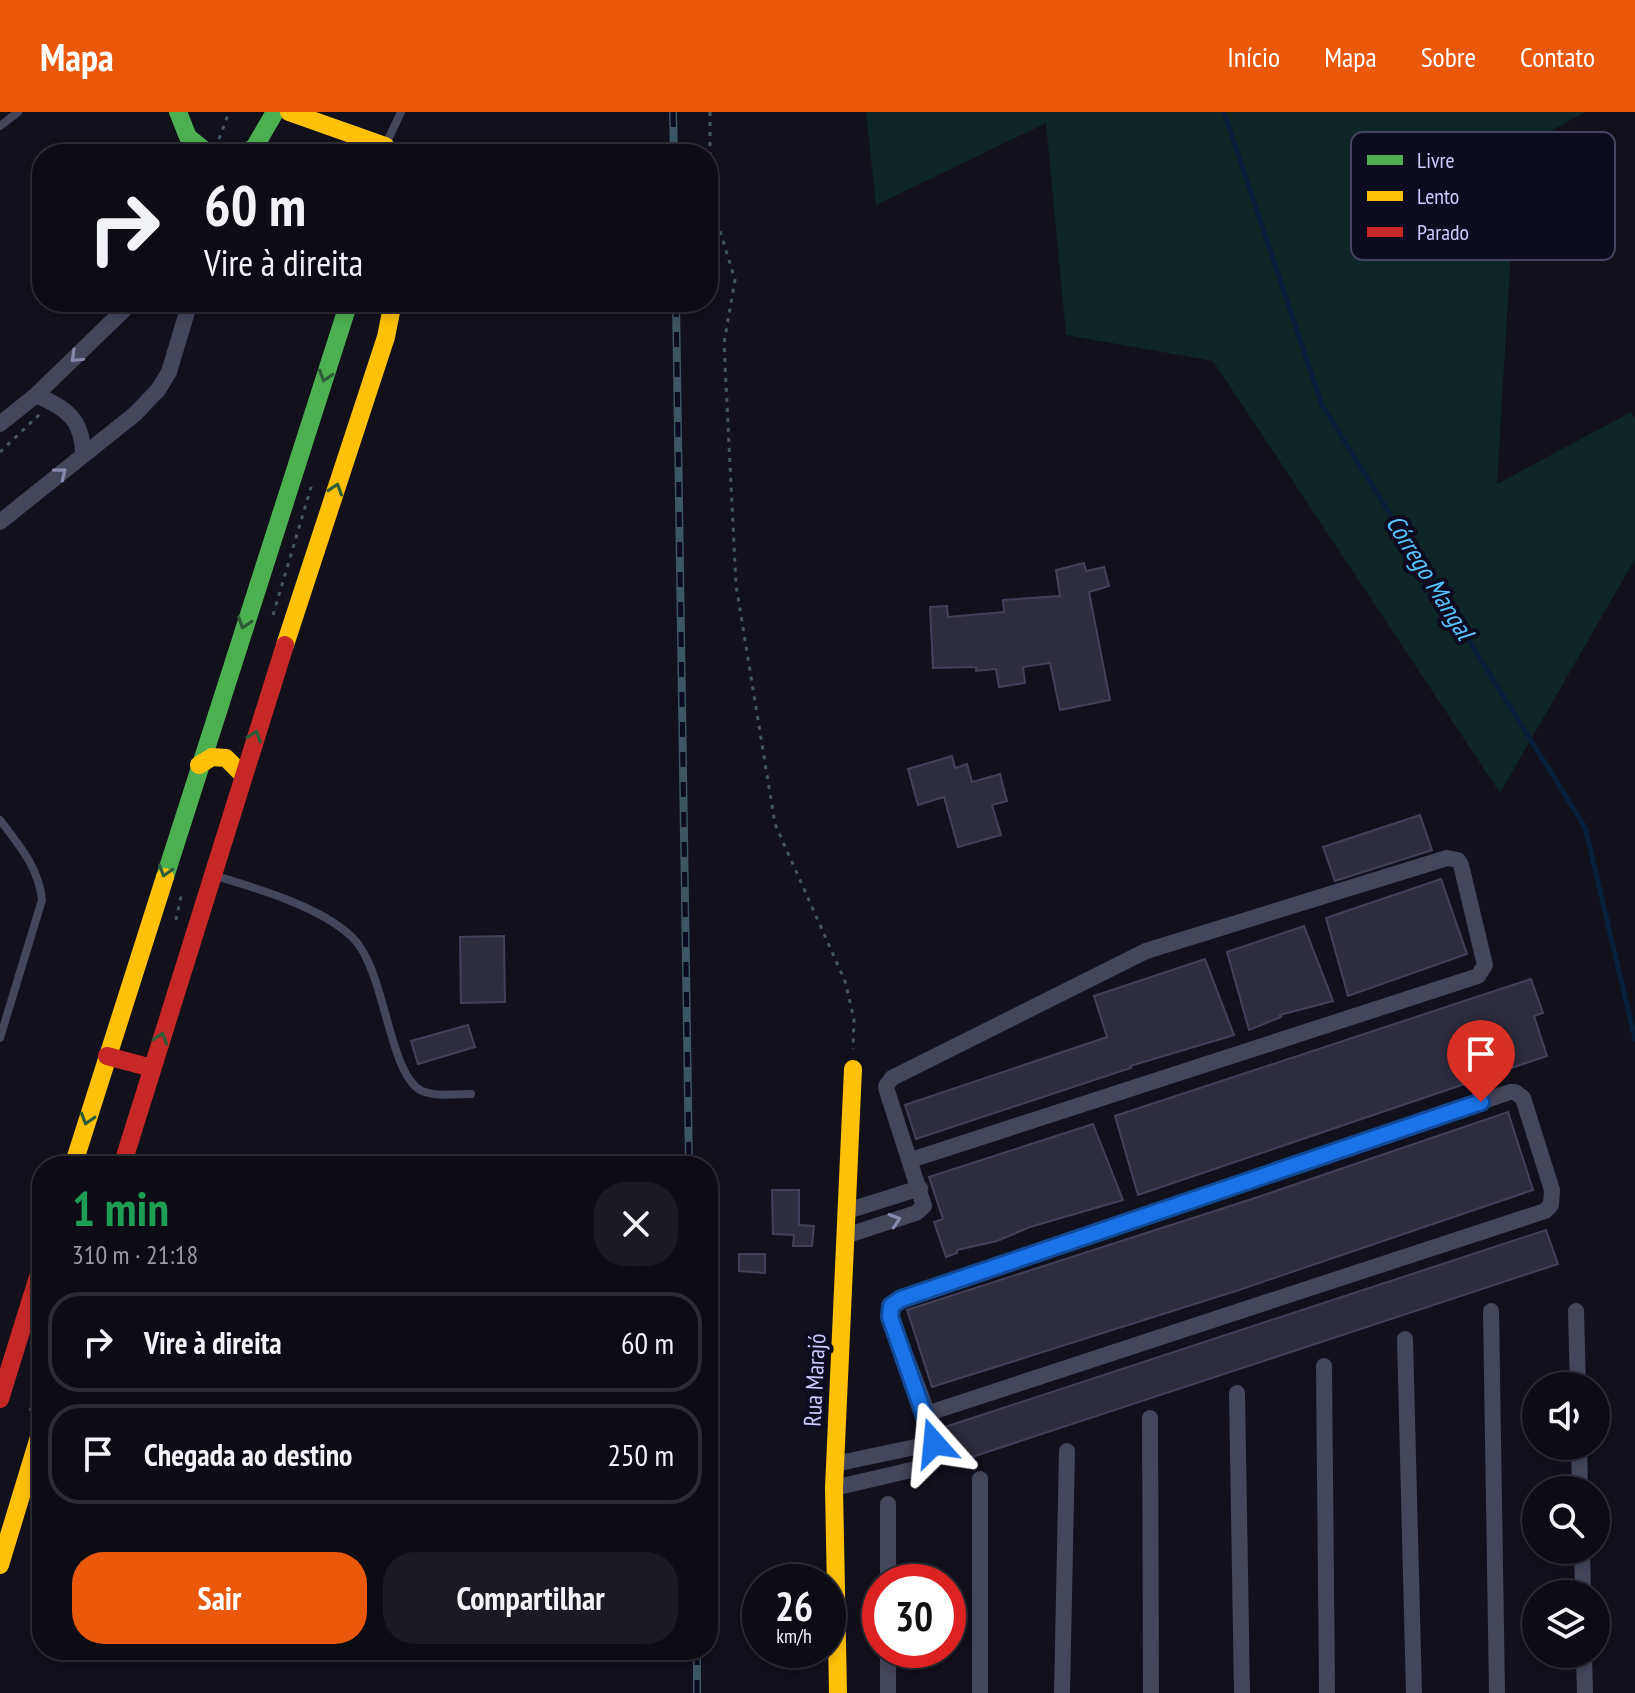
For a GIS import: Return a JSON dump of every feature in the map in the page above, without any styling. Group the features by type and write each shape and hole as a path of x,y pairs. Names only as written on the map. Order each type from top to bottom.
{"main road":[{"path":"178,112 181,128 199,144"},
{"path":"256,144 275,112"},
{"path":"289,112 370,144"},
{"path":"76,1156 346,312"},
{"path":"125,1156 242,774 386,337 391,312"},
{"path":"199,765 212,757 226,758 242,774"},
{"path":"107,1056 152,1068"},
{"name":"Rua Marajó","path":"838,1693 834,1488 853,1060"},
{"path":"0,1399 32,1296"},
{"path":"0,1565 32,1460"}],"street":[{"path":"0,424 36,395 122,312"},
{"path":"0,522 158,390 169,372 187,312"},
{"path":"36,395 67,412 78,425 83,436 83,455"},
{"path":"845,1236 921,1211 923,1201 920,1188 887,1091 888,1081 892,1078 1146,951 1447,858 1458,860 1461,865 1485,965 1478,976 911,1160"},
{"path":"834,1488 924,1467 934,1457 934,1443 926,1414 890,1317 891,1306 901,1299 1510,1092 1523,1098 1552,1190 1551,1205 1545,1211 926,1414"},
{"path":"847,1211 920,1188"},
{"path":"1491,1311 1497,1693"},
{"path":"1576,1311 1578,1372"},
{"path":"1405,1339 1414,1693"},
{"path":"1324,1366 1327,1693"},
{"path":"1237,1393 1242,1693"},
{"path":"1150,1418 1151,1693"},
{"path":"835,1464 934,1443"},
{"path":"1062,1693 1067,1451"},
{"path":"980,1479 980,1693"},
{"path":"888,1504 888,1564"},
{"path":"888,1668 888,1693"},
{"path":"1584,1668 1585,1693"}],"lane":[{"path":"0,126 18,112"},
{"path":"388,144 401,112"},
{"path":"0,1038 42,900 41,883 30,860 1,823"},
{"path":"211,875 266,890 351,935 364,951 399,1058 411,1081 421,1090 435,1094 471,1094"}],"path":[{"path":"206,144 229,112"},
{"path":"710,112 710,144"},
{"path":"718,224 735,280 724,343 736,585 775,824 845,981 854,1019 853,1060"}],"green space":[{"path":"866,112 1585,112 1549,132 1351,132 1351,260 1510,260 1497,484 1631,412 1635,419 1635,559 1500,793 1213,361 1066,335 1046,123 876,205"}],"building":[{"path":"1084,563 1086,571 1104,567 1109,586 1089,592 1110,700 1060,710 1050,663 1023,667 1025,683 999,687 996,669 933,668 930,607 947,606 948,617 1004,612 1003,600 1060,596 1056,570"},
{"path":"952,756 955,768 967,764 972,782 1000,774 1007,801 992,805 1001,835 958,847 944,797 918,805 908,769"},
{"path":"1420,815 1432,850 1335,881 1323,847"},
{"path":"1441,879 1467,954 1348,996 1326,918"},
{"path":"1304,926 1333,1001 1280,1015 1249,1030 1227,952"},
{"path":"504,936 505,1002 461,1003 460,937"},
{"path":"1205,959 1234,1035 1130,1066 916,1139 905,1105 1107,1037 1094,996"},
{"path":"1531,979 1543,1013 1534,1016 1547,1056 1138,1195 1115,1116"},
{"path":"468,1025 475,1047 418,1064 411,1041"},
{"path":"1508,1112 1533,1190 1239,1290 932,1387 907,1310 1258,1197"},
{"path":"1093,1124 1123,1200 1030,1227 997,1241 957,1250 957,1253 946,1257 934,1222 943,1219 929,1177"},
{"path":"772,1190 799,1190 799,1225 814,1226 812,1246 793,1246 794,1235 773,1234"},
{"path":"1546,1230 1558,1264 957,1462 945,1427"},
{"path":"739,1254 765,1254 765,1273 739,1271"}],"waterway":[{"name":"Córrego Mangal","path":"1224,112 1322,405 1585,827 1635,1039"}],"railway":[{"path":"673,112 674,144"},
{"path":"676,312 689,1156"},
{"path":"697,1660 697,1693"}],"traffic: fast":[{"path":"178,112 188,137 197,144"},
{"path":"256,144 275,112"},
{"path":"165,877 346,312"}],"traffic: slow":[{"path":"289,112 379,144"},
{"path":"285,645 386,337 391,312"},
{"path":"199,765 212,757 226,758 242,774"},
{"path":"76,1156 165,877"},
{"path":"838,1693 834,1488 853,1069"},
{"path":"0,1565 32,1460"}],"traffic: jam":[{"path":"125,1156 285,645"},
{"path":"107,1056 152,1068"},
{"path":"0,1399 32,1296"}],"route":[{"path":"934,1443 890,1317 891,1306 901,1299 1481,1102"}]}
